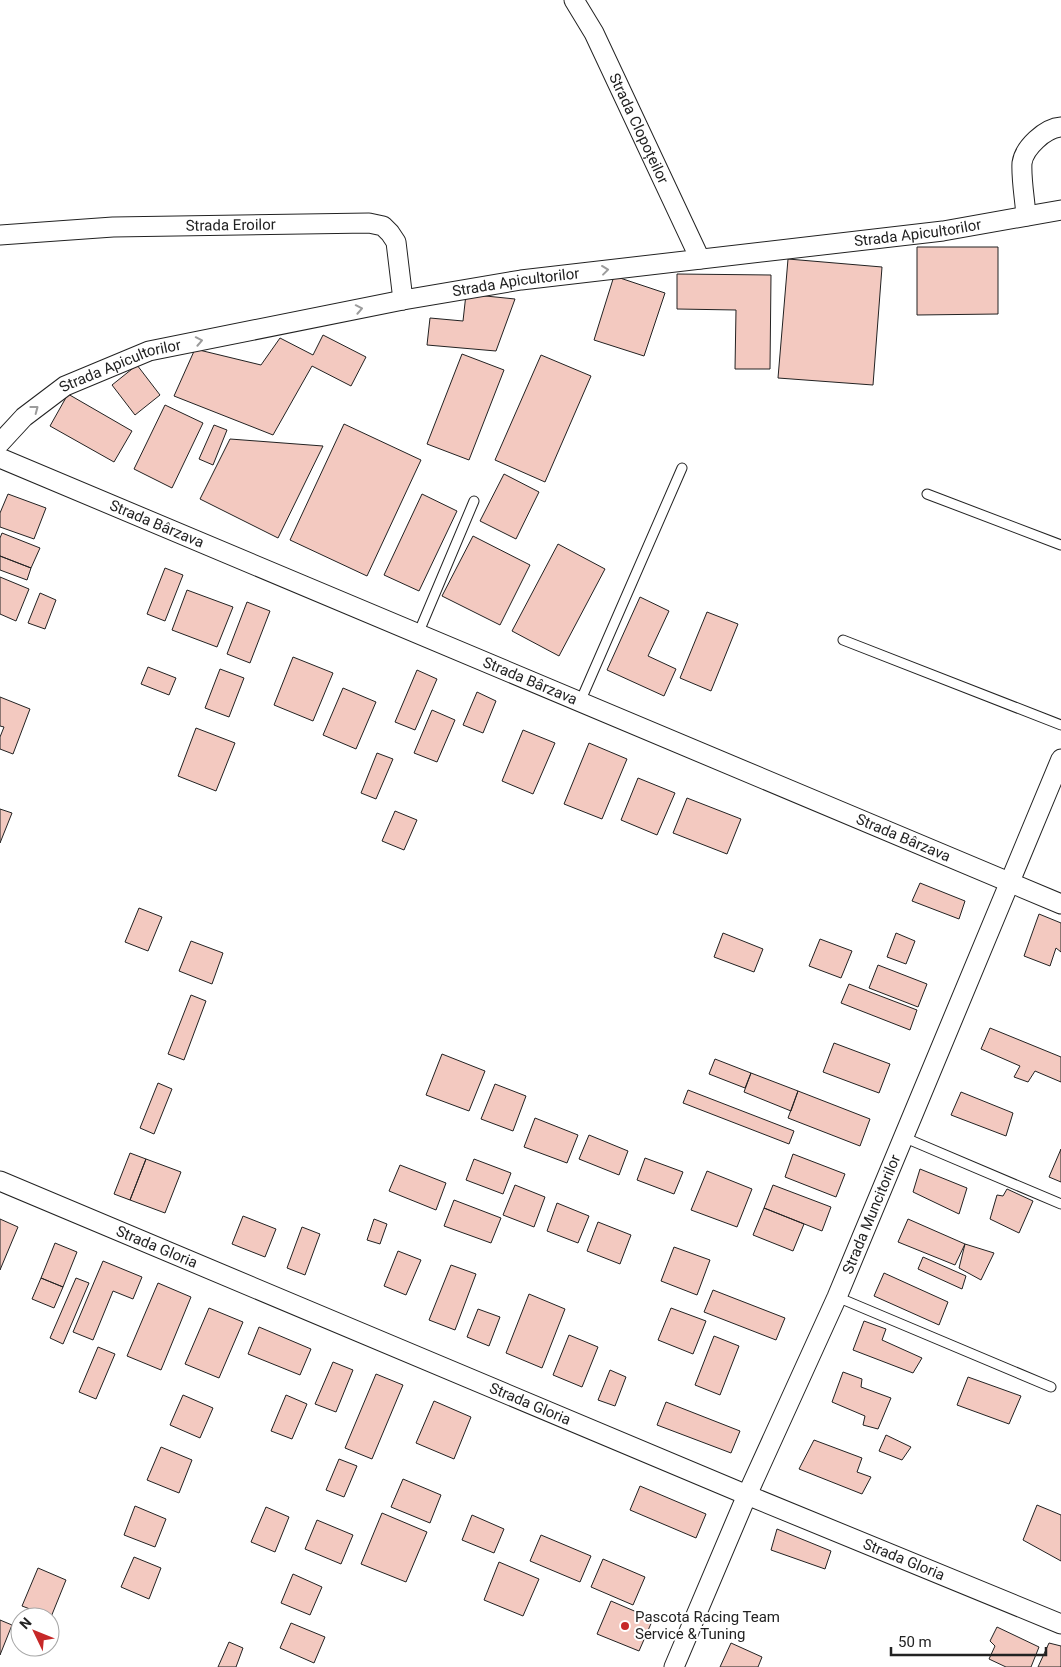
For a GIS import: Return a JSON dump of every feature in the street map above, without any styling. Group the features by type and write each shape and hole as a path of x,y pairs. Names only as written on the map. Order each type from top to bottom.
{"street":[{"name":"Strada Clopoțeilor","path":"574,0 594,33 700,259"},
{"path":"1026,216 1022,162 1040,136 1061,127"},
{"name":"Strada Apicultorilor","path":"0,443 24,417 65,386 149,351 403,300 522,280 943,231 1061,210"},
{"name":"Strada Eroilor","path":"0,235 113,226 369,223 383,226 396,242 403,300"},
{"name":"Strada Bârzava","path":"0,458 1061,904"},
{"name":"Strada Muncitorilor","path":"674,1667 747,1495 837,1296 1061,759"},
{"name":"Strada Gloria","path":"0,1181 747,1495 1061,1624"}],"lane":[{"path":"580,702 682,468"},
{"path":"927,494 1061,544"},
{"path":"418,634 474,501"},
{"path":"843,640 1061,725"},
{"path":"903,1137 1061,1204"},
{"path":"837,1296 1050,1387"}],"building":[{"path":"917,247 998,247 998,314 917,315"},
{"path":"788,259 882,267 873,385 778,378"},
{"path":"677,274 771,275 770,369 735,369 736,310 677,309"},
{"path":"614,276 665,293 644,356 594,340"},
{"path":"466,294 515,299 496,351 427,345 430,318 463,321"},
{"path":"323,335 366,357 351,386 312,366 273,435 174,396 195,349 261,365 280,338 313,355"},
{"path":"462,354 504,370 469,460 427,444"},
{"path":"541,355 591,376 545,482 495,460"},
{"path":"137,365 160,395 135,415 112,385"},
{"path":"68,394 132,431 114,462 50,426"},
{"path":"165,405 203,423 172,488 134,469"},
{"path":"344,424 421,460 367,576 290,540"},
{"path":"214,425 227,430 213,465 199,459"},
{"path":"230,439 323,446 278,538 200,499"},
{"path":"504,474 539,492 516,539 480,521"},
{"path":"8,494 46,508 34,539 0,527 0,513"},
{"path":"422,494 457,511 419,591 384,575"},
{"path":"2,533 40,548 31,568 0,556 0,538"},
{"path":"473,536 530,565 500,625 442,596"},
{"path":"558,544 605,569 559,656 512,631"},
{"path":"0,556 31,568 27,580 0,570"},
{"path":"165,568 183,575 165,621 147,614"},
{"path":"0,577 29,589 16,621 0,614"},
{"path":"187,590 233,607 217,647 172,630"},
{"path":"40,593 56,600 45,629 28,623"},
{"path":"640,597 669,611 648,656 676,669 664,696 607,670"},
{"path":"247,602 270,611 250,663 227,654"},
{"path":"707,612 738,624 711,691 680,678"},
{"path":"293,657 333,673 313,721 274,705"},
{"path":"148,667 176,678 169,695 141,684"},
{"path":"220,669 244,678 229,717 205,708"},
{"path":"417,670 437,679 415,730 395,722"},
{"path":"343,688 376,702 356,749 323,735"},
{"path":"477,692 496,701 483,733 463,725"},
{"path":"0,697 30,709 13,754 0,749 0,737 4,727 0,726"},
{"path":"432,710 455,720 437,762 414,753"},
{"path":"196,728 235,743 216,791 178,776"},
{"path":"523,730 555,743 533,794 502,781"},
{"path":"589,743 627,759 602,819 564,804"},
{"path":"377,753 393,759 376,799 361,793"},
{"path":"638,778 675,793 657,835 621,820"},
{"path":"687,798 741,819 727,854 673,833"},
{"path":"0,809 12,813 0,843"},
{"path":"395,811 417,820 404,850 382,841"},
{"path":"920,883 965,901 959,919 912,901"},
{"path":"139,908 162,917 148,951 125,942"},
{"path":"1039,914 1061,923 1061,952 1056,948 1050,966 1024,956"},
{"path":"723,933 763,949 754,972 714,957"},
{"path":"896,933 915,941 906,964 887,957"},
{"path":"820,939 852,951 841,978 809,966"},
{"path":"191,941 223,953 212,984 179,971"},
{"path":"878,965 927,984 918,1007 869,988"},
{"path":"849,984 917,1010 910,1030 841,1003"},
{"path":"191,995 206,1001 184,1060 168,1054"},
{"path":"990,1028 1061,1057 1061,1082 1035,1071 1028,1082 1014,1077 1020,1066 981,1049"},
{"path":"834,1043 890,1064 879,1093 823,1072"},
{"path":"442,1054 485,1071 469,1111 426,1095"},
{"path":"715,1059 751,1073 745,1088 709,1074"},
{"path":"751,1073 798,1091 791,1111 744,1092"},
{"path":"158,1083 172,1089 154,1134 140,1128"},
{"path":"495,1084 526,1096 513,1131 481,1119"},
{"path":"688,1090 794,1131 789,1144 683,1103"},
{"path":"798,1091 870,1119 860,1146 788,1118"},
{"path":"961,1092 1013,1113 1006,1136 951,1115"},
{"path":"535,1118 578,1135 567,1163 524,1147"},
{"path":"589,1135 628,1151 619,1175 579,1159"},
{"path":"1061,1149 1061,1182 1049,1177"},
{"path":"130,1153 146,1159 130,1200 114,1194"},
{"path":"793,1154 845,1174 836,1197 785,1177"},
{"path":"645,1158 683,1172 674,1194 637,1180"},
{"path":"146,1159 181,1172 165,1213 130,1200"},
{"path":"474,1159 511,1173 503,1194 466,1180"},
{"path":"400,1165 446,1183 436,1210 389,1191"},
{"path":"920,1169 967,1188 959,1214 913,1192"},
{"path":"707,1171 752,1189 737,1227 691,1210"},
{"path":"515,1185 545,1197 534,1227 503,1215"},
{"path":"773,1185 831,1207 822,1231 764,1208"},
{"path":"1007,1189 1033,1201 1019,1233 990,1219 997,1195 1003,1196"},
{"path":"454,1200 501,1218 491,1243 444,1226"},
{"path":"557,1203 589,1216 578,1243 547,1231"},
{"path":"764,1208 804,1224 793,1251 753,1235"},
{"path":"243,1216 276,1229 265,1257 232,1244"},
{"path":"0,1219 18,1227 0,1270"},
{"path":"374,1219 387,1224 380,1244 367,1240"},
{"path":"908,1219 965,1244 955,1265 898,1242"},
{"path":"598,1222 631,1235 620,1264 587,1251"},
{"path":"302,1227 320,1234 305,1275 287,1268"},
{"path":"55,1243 77,1252 63,1287 41,1278"},
{"path":"965,1244 994,1253 981,1280 959,1268"},
{"path":"674,1247 710,1260 697,1295 661,1281"},
{"path":"398,1251 421,1260 406,1295 384,1286"},
{"path":"923,1257 966,1276 962,1289 918,1269"},
{"path":"103,1261 142,1277 133,1299 113,1291 93,1340 73,1332"},
{"path":"451,1265 476,1274 455,1330 429,1320"},
{"path":"884,1273 948,1302 939,1325 874,1296"},
{"path":"41,1278 63,1287 54,1308 32,1299"},
{"path":"76,1278 89,1283 63,1344 50,1338"},
{"path":"158,1283 191,1297 161,1370 127,1356"},
{"path":"713,1290 785,1318 776,1340 704,1312"},
{"path":"529,1294 565,1309 542,1368 506,1353"},
{"path":"209,1308 243,1322 219,1378 185,1364"},
{"path":"671,1308 706,1321 693,1354 658,1340"},
{"path":"478,1309 500,1317 489,1346 467,1337"},
{"path":"864,1321 886,1329 882,1340 922,1358 913,1373 853,1350"},
{"path":"259,1327 311,1349 300,1375 248,1354"},
{"path":"569,1335 598,1347 582,1387 553,1375"},
{"path":"714,1336 739,1346 720,1395 695,1385"},
{"path":"98,1347 115,1354 96,1399 79,1392"},
{"path":"333,1362 353,1370 336,1412 315,1404"},
{"path":"610,1370 626,1377 615,1406 598,1400"},
{"path":"843,1372 862,1379 861,1387 891,1398 878,1429 863,1425 865,1416 832,1402"},
{"path":"376,1374 403,1385 372,1459 345,1448"},
{"path":"968,1377 1021,1396 1009,1424 957,1405"},
{"path":"183,1395 213,1408 200,1438 170,1425"},
{"path":"286,1395 307,1404 292,1439 271,1431"},
{"path":"434,1401 471,1417 454,1459 416,1443"},
{"path":"666,1402 740,1431 731,1453 657,1425"},
{"path":"886,1435 911,1447 902,1460 879,1451"},
{"path":"814,1440 862,1458 857,1472 871,1477 862,1494 799,1469"},
{"path":"161,1447 192,1460 179,1493 147,1480"},
{"path":"339,1459 357,1466 344,1497 326,1490"},
{"path":"403,1479 441,1495 430,1523 391,1507"},
{"path":"640,1486 706,1514 696,1538 630,1510"},
{"path":"1037,1505 1061,1515 1061,1561 1023,1540"},
{"path":"135,1506 166,1519 155,1547 124,1535"},
{"path":"266,1507 289,1517 275,1552 251,1542"},
{"path":"382,1513 427,1532 406,1582 361,1564"},
{"path":"472,1515 504,1529 494,1553 462,1540"},
{"path":"317,1520 353,1535 341,1564 305,1549"},
{"path":"777,1529 831,1551 825,1569 771,1550"},
{"path":"541,1535 591,1556 580,1582 530,1561"},
{"path":"134,1557 161,1568 149,1599 121,1587"},
{"path":"603,1559 645,1577 633,1605 591,1587"},
{"path":"499,1562 539,1579 523,1616 484,1600"},
{"path":"38,1568 66,1580 55,1607 22,1606"},
{"path":"293,1574 322,1587 310,1615 281,1603"},
{"name":"Pascota Racing Team Service & Tuning","path":"611,1601 653,1619 639,1651 597,1634"},
{"path":"0,1620 10,1624 10,1630 0,1655"},
{"path":"291,1623 325,1637 314,1663 280,1648"},
{"path":"997,1627 1039,1647 1031,1667 1006,1667 989,1659 995,1646 990,1641"},
{"path":"229,1642 243,1648 236,1667 218,1667"},
{"path":"731,1643 762,1657 758,1667 720,1667"},
{"path":"1049,1643 1061,1646 1061,1667 1038,1667"}],"place":[{"name":"Pascota Racing Team Service & Tuning","path":"625,1626"}]}
